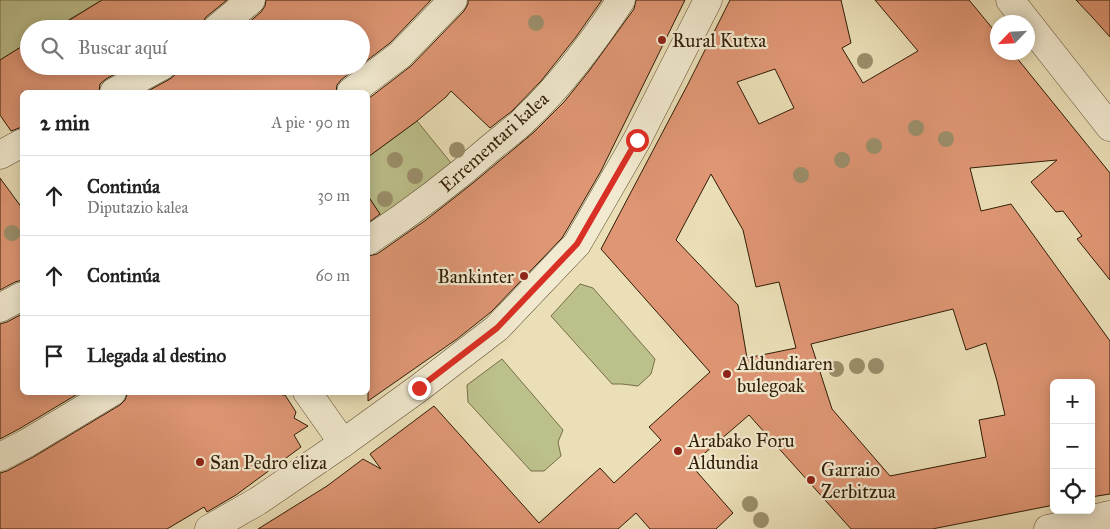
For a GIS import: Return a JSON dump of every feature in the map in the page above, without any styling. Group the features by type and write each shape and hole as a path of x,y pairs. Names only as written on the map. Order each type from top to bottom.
{"street":[{"path":"227,20 251,0"},
{"path":"354,90 400,55 453,0"},
{"name":"Errementari kalea","path":"370,240 431,197 526,119 566,74 602,29 621,0"},
{"path":"210,529 258,501 343,443 497,328 577,244 637,140 708,0"},
{"path":"1010,0 1110,127"},
{"path":"118,90 145,75"},
{"path":"0,156 20,144"},
{"path":"0,308 20,297"},
{"path":"0,457 107,395"},
{"path":"309,395 343,443"},
{"path":"1048,529 1110,516"}],"green space":[{"path":"0,0 102,0 68,20 20,20 20,48 0,60"},
{"path":"417,121 456,169 383,219 370,199 370,156"},
{"path":"580,284 593,288 655,359 651,374 638,386 612,384 551,316"},
{"path":"502,359 563,430 558,442 561,456 544,471 531,471 468,402 467,385"}],"building":[{"path":"102,0 227,0 204,20 70,20"},
{"path":"266,0 431,0 390,43 370,58 370,20 252,20 265,6"},
{"path":"468,0 602,0 541,81 512,111 490,128 451,91 417,121 370,156 370,97 411,66 464,11"},
{"path":"636,0 685,0 601,171 562,238 491,312 457,339 368,401 368,395 370,395 370,256 377,254 426,220 533,133 564,102 634,9"},
{"path":"730,0 841,0 851,43 842,48 863,83 918,51 875,0 969,0 990,25 990,60 1018,60 1110,173 1110,280 1077,239 1082,236 1063,211 1056,212 1031,182 1057,160 970,168 981,211 1011,204 1110,341 1110,494 1095,496 1095,379 1050,379 1050,506 932,529 851,529 749,415 691,465 733,513 716,529 650,529 636,513 618,529 258,529 327,486 363,459 381,469 370,454 434,406 539,523 600,468 614,483 661,440 649,427 710,372 601,249","holes":["775,69 794,108 759,124 737,82","711,174 743,230 756,287 779,282 796,348 747,358 738,305 676,240","953,309 966,350 986,343 1005,415 979,420 986,457 890,476 832,409 811,344"]},
{"path":"1076,0 1110,0 1110,37 1093,18"},
{"path":"20,48 20,75 113,75 100,84 99,90 20,90 20,128 11,131 0,115 0,60"},
{"path":"175,75 347,75 337,85 336,90 150,90"},
{"path":"0,178 20,205 20,281 0,290"},
{"path":"370,199 380,214 370,222"},
{"path":"20,315 20,395 76,395 0,439 0,324"},
{"name":"San Pedro eliza","path":"127,395 285,395 296,412 294,418 308,426 294,435 301,447 236,495 207,512 204,507 167,529 0,529 0,473 35,456 120,405"}],"place":[{"name":"Rural Kutxa","path":"662,40"},
{"name":"Bankinter","path":"524,276"},
{"name":"Aldundiaren bulegoak","path":"727,374"},
{"name":"Arabako Foru Aldundia","path":"678,451"},
{"name":"San Pedro eliza","path":"200,462"},
{"name":"Garraio Zerbitzua","path":"811,480"}],"route":[{"path":"419,388 497,328 577,244 637,140"}]}
